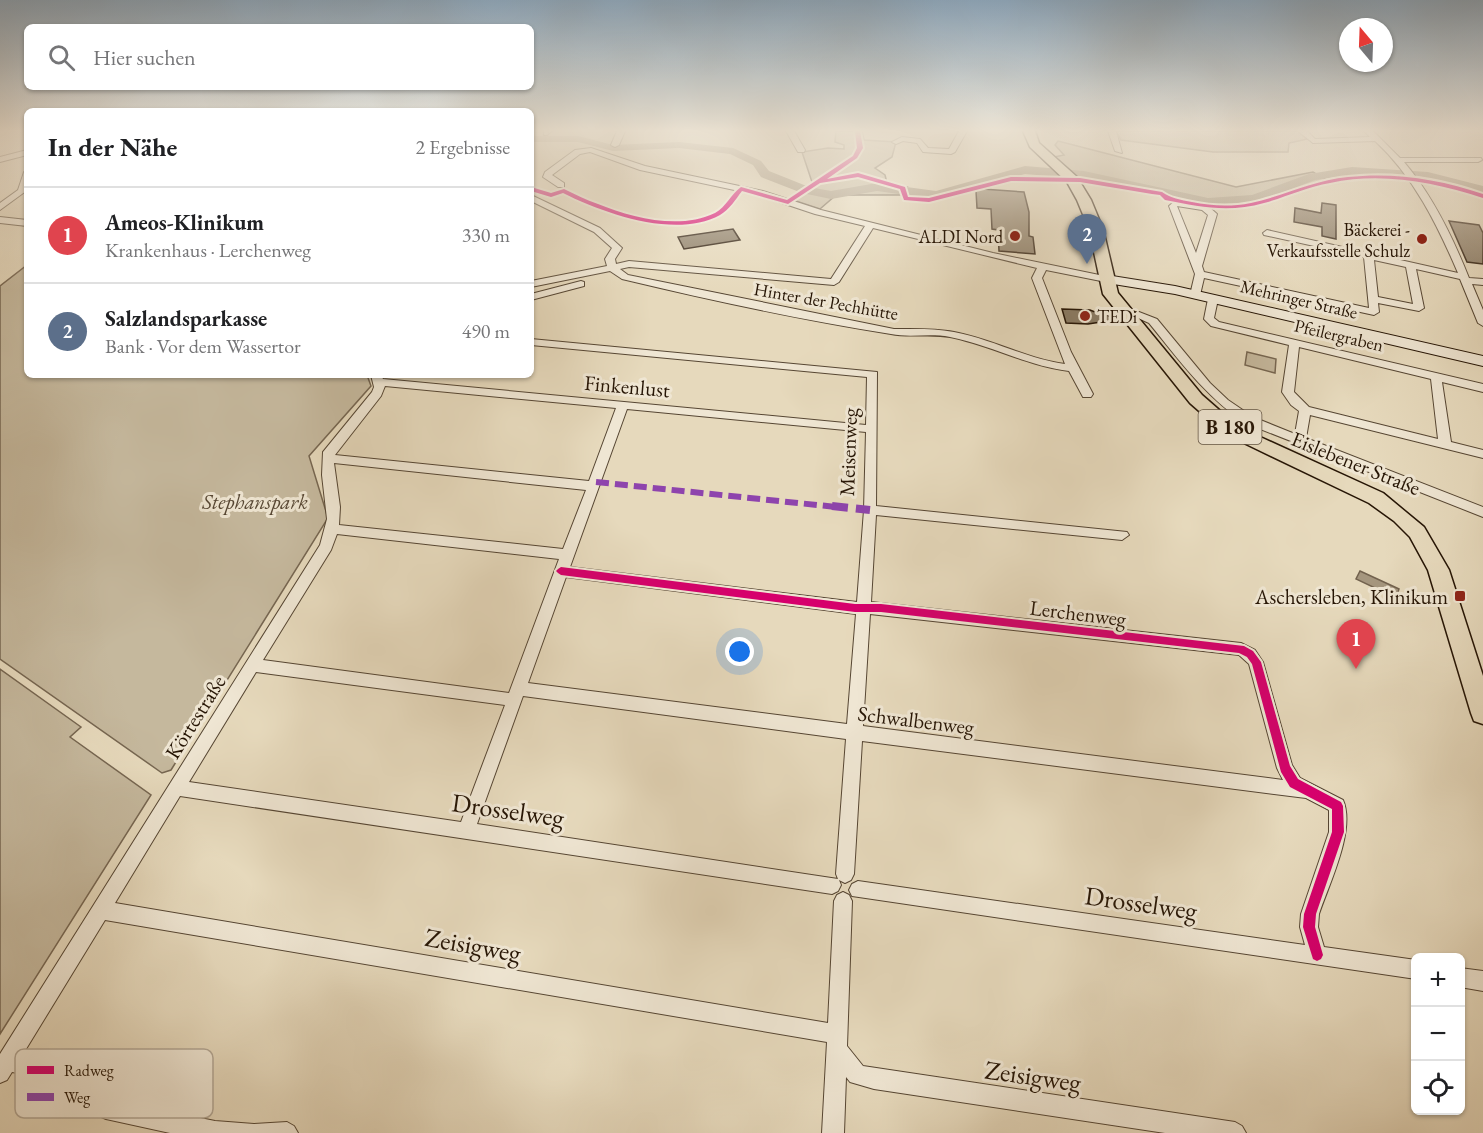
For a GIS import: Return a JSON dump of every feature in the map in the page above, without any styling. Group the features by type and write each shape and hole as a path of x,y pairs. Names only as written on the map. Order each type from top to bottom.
{"main road":[{"name":"Eislebener Straße","path":"1072,184 1093,219 1111,294 1188,390 1220,420 1271,450 1364,491 1409,523 1428,549 1438,570 1483,713"},
{"name":"Mehringer Straße","path":"1106,279 1195,295 1483,361"}],"street":[{"path":"0,207 22,191 24,184"},
{"path":"717,184 1042,268 1106,279"},
{"path":"1414,184 1446,236 1483,322"},
{"path":"534,199 597,230 617,248 610,259 616,271"},
{"path":"1195,295 1198,270 1213,214 1205,208 1176,203 1173,206 1198,270"},
{"path":"0,220 24,223"},
{"path":"534,296 616,271 629,264 834,282 871,224"},
{"path":"1267,233 1483,282"},
{"path":"1369,257 1372,299 1419,308 1410,266"},
{"path":"1042,268 1037,278 1070,368 1088,394"},
{"name":"Pfeilergraben","path":"1198,270 1374,312 1372,299"},
{"path":"534,284 616,271"},
{"name":"Hinter der Pechhütte","path":"616,271 790,313 894,332 937,332 955,335 1047,365 1070,368"},
{"name":"Pfeilergraben","path":"1213,299 1211,322 1294,344 1483,388"},
{"name":"Eislebener Straße","path":"1128,316 1139,315 1152,321 1206,385 1230,407 1249,420 1483,512"},
{"name":"Meisenweg","path":"534,342 873,374 870,510 844,888 833,1133"},
{"path":"1294,344 1288,392 1294,402 1305,410 1483,454"},
{"path":"1436,376 1445,445"},
{"path":"381,378 377,393 334,444 328,458 334,529 567,555"},
{"name":"Finkenlust","path":"390,378 623,405 872,429"},
{"path":"466,831 623,405"},
{"path":"1300,441 1305,410"},
{"path":"328,458 593,486"},
{"path":"870,510 1122,535"},
{"name":"Körtestraße","path":"4,1067 334,529"},
{"name":"Lerchenweg","path":"561,571 864,608 1241,649 1250,654 1256,662 1285,768 1294,783 1306,792 1337,806 1338,832 1310,914 1309,927 1317,955"},
{"name":"Schwalbenweg","path":"252,665 856,734 1306,792"},
{"name":"Drosselweg","path":"176,788 844,888 1411,969"},
{"name":"Zeisigweg","path":"100,910 836,1041 857,1075 874,1079 1235,1133"},
{"path":"1465,978 1483,981"},
{"path":"149,1118 215,1132 250,1133"},
{"path":"257,1133 287,1133"}],"green space":[{"path":"810,184 891,184 906,187 903,188 905,195 835,196 820,209 793,200"},
{"path":"1109,184 1224,184 1236,187 1252,184 1315,184 1271,198 1237,205 1210,205 1158,191"},
{"name":"Stephanspark","path":"24,267 24,378 368,378 371,386 309,456 328,518 171,770 162,773 0,659 0,286"},
{"path":"1247,352 1276,359 1275,373 1245,365"},
{"path":"0,669 81,727 70,737 151,795 0,1034"}],"shaded area":[{"path":"1360,571 1399,589 1396,598 1356,579"}],"building":[{"path":"982,189 1024,192 1029,212 1029,236 1033,237 1035,254 999,251 998,230 992,229 991,209 977,208 976,191"},
{"path":"1322,203 1336,205 1336,239 1322,236 1322,227 1294,222 1295,208 1321,213"},
{"path":"1449,221 1479,225 1483,233 1483,264 1467,262"},
{"path":"733,229 740,240 684,249 678,237"},
{"name":"TEDi","path":"1062,309 1090,310 1100,314 1103,312 1114,320 1088,324 1066,323"}],"waterway":[{"path":"790,184 831,195 877,187 915,194 936,195 976,184"},
{"path":"1125,184 1208,202 1254,199 1295,184"},
{"path":"1459,184 1483,190"}],"marked path":[{"path":"596,482 870,510"}],"cycle path":[{"path":"534,190 551,195 564,191 619,214 641,219 684,223 703,220 719,213 741,189 788,202 815,184"},
{"path":"889,184 903,188 906,199 929,200 992,184"},
{"path":"1103,184 1162,194 1165,198 1219,208 1249,205 1319,184"},
{"path":"1442,184 1483,196"},
{"path":"561,571 855,608 881,608 1241,649 1250,654 1256,662 1285,768 1294,783 1337,806 1338,832 1310,914 1309,927 1317,955"}],"place":[{"name":"ALDI Nord","path":"1015,236"},
{"name":"Bäckerei - Verkaufsstelle Schulz","path":"1422,239"},
{"name":"Salzlandsparkasse","path":"1087,264"},
{"name":"TEDi","path":"1085,316"},
{"name":"Aschersleben, Klinikum","path":"1460,596"},
{"name":"Ameos-Klinikum","path":"1356,669"}]}
